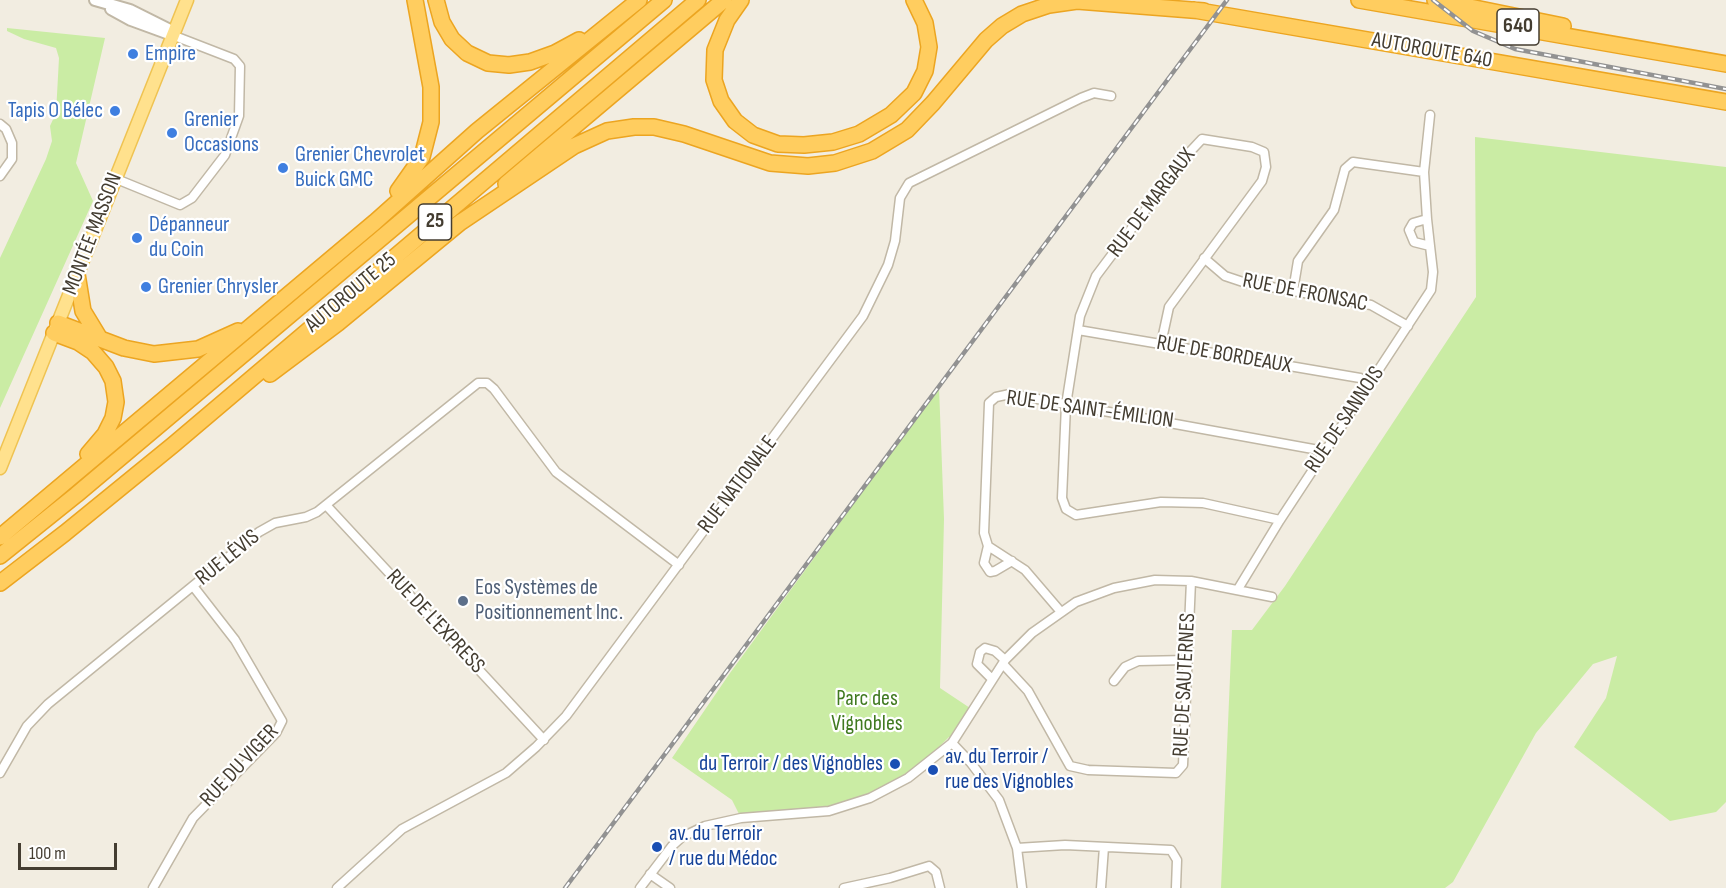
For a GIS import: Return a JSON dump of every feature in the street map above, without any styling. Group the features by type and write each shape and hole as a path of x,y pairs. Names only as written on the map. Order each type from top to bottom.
{"highway":[{"path":"375,222 418,164 430,129 431,87 415,0"},
{"path":"436,0 441,22 457,45 473,57 501,65 523,64 547,57 617,18"},
{"path":"353,262 491,124 639,0"},
{"name":"AUTOROUTE 25","path":"0,556 84,489 664,0"},
{"name":"AUTOROUTE 25","path":"0,583 173,445 698,0"},
{"path":"173,445 338,323 724,0"},
{"path":"741,0 727,20 715,50 714,80 721,101 735,121 753,135 778,144 804,145 833,142 859,134 891,116 914,93 925,71 929,47 926,23 914,0"},
{"name":"AUTOROUTE 640","path":"1138,0 1726,102"},
{"name":"AUTOROUTE 640","path":"1359,0 1726,64"},
{"path":"1436,0 1525,16 1676,55"},
{"path":"455,226 567,151 608,131 634,127 654,128 684,134 770,163 808,166 835,163 872,151 907,130 929,108 986,40 1002,26 1022,14 1049,5 1077,1 1204,11"},
{"path":"0,537 375,222 477,131 554,70"},
{"path":"77,274 84,314 100,339"},
{"path":"56,328 145,353 176,354 204,347 257,322"},
{"path":"56,328 100,359 113,381 116,402 113,418 105,434 57,491"}],"main road":[{"name":"MONTÉE MASSON","path":"0,468 114,178 176,35 187,0"}],"street":[{"path":"98,1 126,18 176,35 234,59 240,66 238,120 225,155 192,198 180,205 114,178"},
{"name":"RUE NATIONALE","path":"337,888 402,829 434,810 495,780 544,740 566,716 868,309 888,265 895,241 900,198 909,183 1081,98 1095,93 1112,96"},
{"name":"RUE DE SANNOIS","path":"1238,589 1324,451 1431,290 1433,272 1424,172 1430,115"},
{"path":"0,124 6,129 12,143 12,159 0,177"},
{"name":"RUE DE MARGAUX","path":"1161,344 1169,308 1262,181 1266,167 1264,152 1252,147 1202,139 1194,146 1096,276 1080,316 1066,405 1062,498 1066,509 1076,515 1161,502 1203,503 1280,520"},
{"path":"1293,291 1298,261 1334,210 1345,169 1353,162 1424,172"},
{"path":"1427,219 1413,223 1409,230 1414,242 1430,246"},
{"name":"RUE DE FRONSAC","path":"1204,258 1225,276 1243,282 1371,305 1408,326"},
{"name":"RUE DE BORDEAUX","path":"1078,330 1360,378 1368,384"},
{"name":"RUE LÉVIS","path":"0,773 23,732 44,707 193,586 265,528 275,523 306,517 326,505 471,388 485,382 494,389 556,472 679,565"},
{"name":"RUE DE SAINT-ÉMILION","path":"988,546 984,533 989,403 1003,394 1178,423 1324,451"},
{"name":"RUE DE L'EXPRESS","path":"326,505 544,740"},
{"path":"1012,561 990,572 984,563 988,546 1012,561 1044,590 1060,612"},
{"path":"640,888 682,837 705,826 741,818 823,812 851,805 889,789 952,743 1004,662 1032,633 1076,602 1114,588 1155,580 1191,581 1272,597"},
{"name":"RUE DE SAUTERNES","path":"1004,662 1028,691 1070,766 1088,770 1176,773 1183,765 1191,581"},
{"name":"RUE DU VIGER","path":"153,888 193,818 282,724 279,712 250,664 193,586"},
{"path":"992,680 977,663 980,652 985,648 995,651 1004,662"},
{"path":"1114,681 1125,667 1138,661 1187,660"},
{"path":"952,743 971,763 999,800 1017,848 1022,888"},
{"path":"1017,848 1065,845 1173,851 1177,860 1176,888"},
{"path":"1101,888 1104,847"},
{"path":"844,888 890,878 929,866 936,872 940,888"},
{"path":"650,874 670,888"}],"green space":[{"path":"7,28 105,38 76,163 93,201 0,408 0,258 46,159 52,141 50,126 56,113 59,58 56,48 24,39 7,31"},
{"path":"1475,137 1726,167 1726,802 1716,812 1670,821 1574,747 1606,698 1617,656 1593,664 1536,733 1453,882 1445,888 1221,888 1232,630 1252,630 1285,586 1476,297"},
{"name":"Parc des Vignobles","path":"939,387 944,519 940,688 970,708 954,738 949,737 908,778 827,809 741,818 732,800 672,758 730,673"}],"railway":[{"path":"565,888 1227,0"},
{"path":"1433,0 1473,31 1515,49 1726,89"}],"place":[{"name":"Empire","path":"133,54"},
{"name":"Tapis O Bélec","path":"115,111"},
{"name":"Grenier Occasions","path":"172,133"},
{"name":"Grenier Chevrolet Buick GMC","path":"283,168"},
{"name":"Dépanneur du Coin","path":"137,238"},
{"name":"Grenier Chrysler","path":"146,287"},
{"name":"Eos Systèmes de Positionnement Inc.","path":"463,601"},
{"name":"du Terroir / des Vignobles","path":"895,764"},
{"name":"av. du Terroir / rue des Vignobles","path":"933,770"},
{"name":"av. du Terroir / rue du Médoc","path":"657,847"}]}
